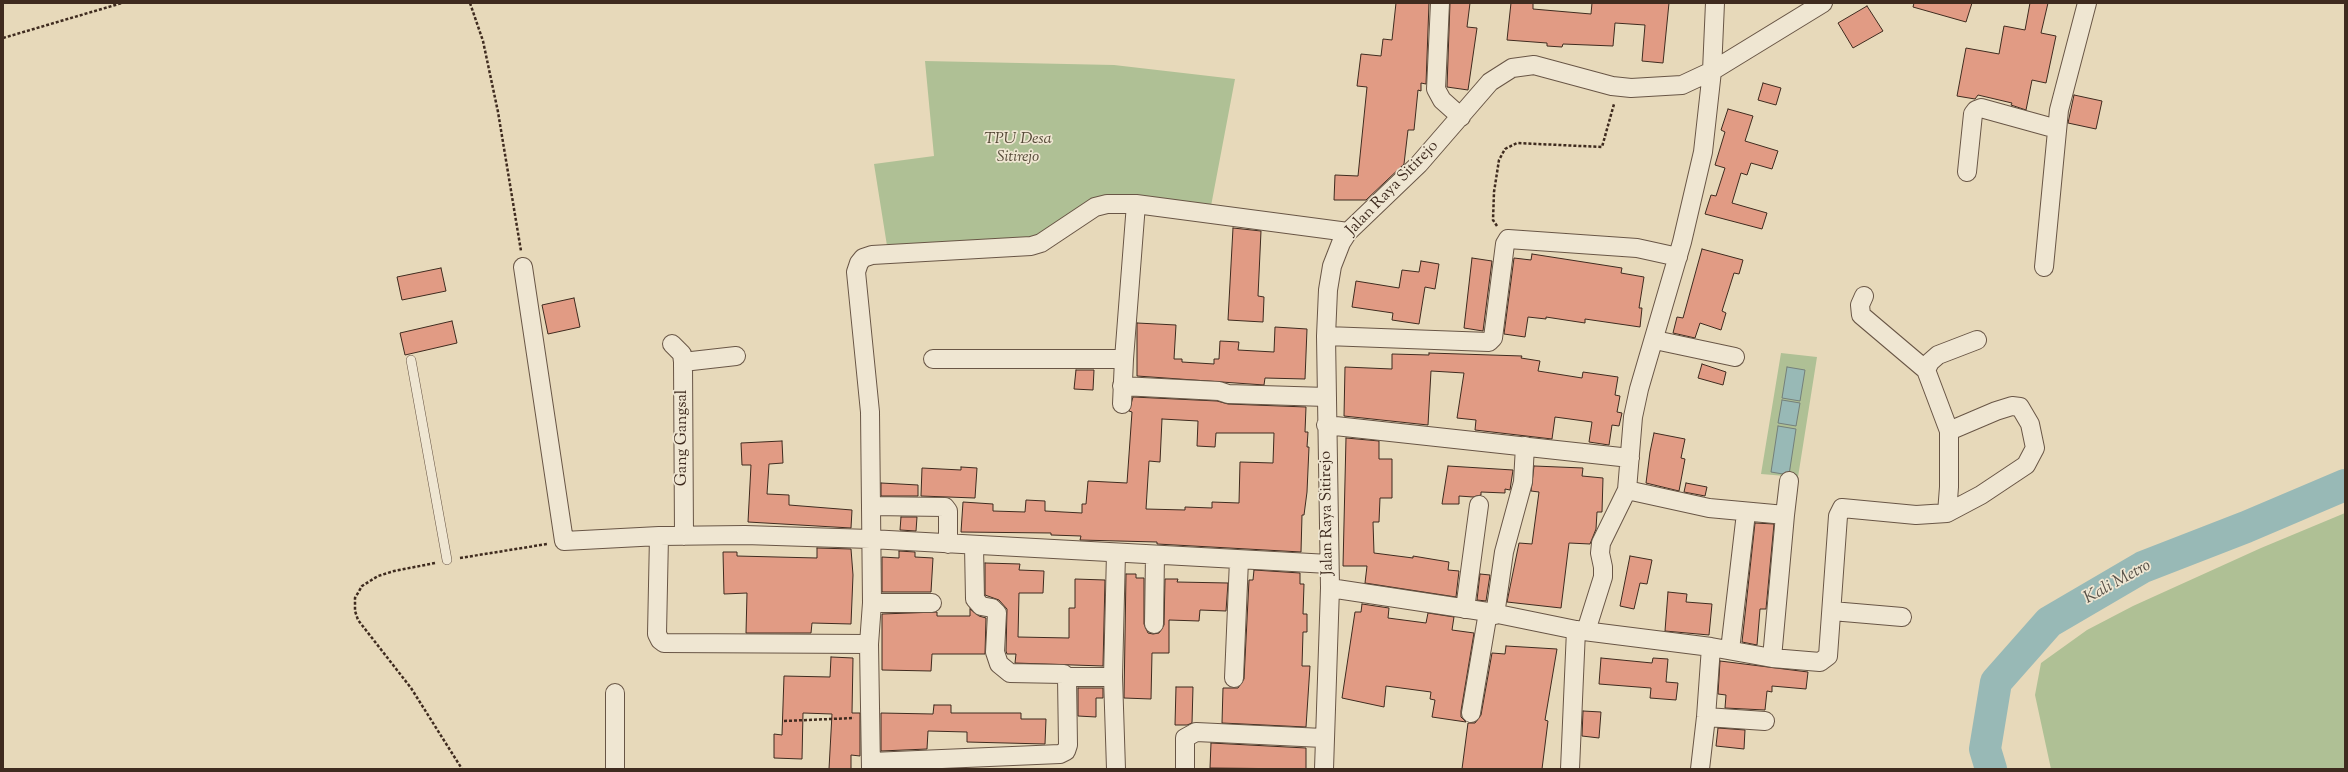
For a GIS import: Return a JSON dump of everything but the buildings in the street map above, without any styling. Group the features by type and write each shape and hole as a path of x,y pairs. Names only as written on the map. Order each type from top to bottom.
{"street":[{"path":"1440,3 1436,89 1442,100 1460,117"},
{"path":"1570,769 1581,630 1603,577 1603,567 1600,553 1601,543 1627,490 1633,417 1639,389 1655,340 1678,257 1703,152 1712,70 1715,3"},
{"name":"Jalan Raya Sitirejo","path":"1324,769 1323,738 1330,588 1326,425 1326,336 1328,290 1332,266 1341,243 1348,232 1419,164 1490,82 1521,65 1534,65 1612,86 1655,88 1682,85 1712,70 1823,3"},
{"path":"2044,267 2059,110 2087,3"},
{"path":"1967,172 1973,114 1976,110 1981,108 2057,129"},
{"path":"1067,677 1068,745 1066,751 1060,754 871,766 869,644 872,603 870,539 870,412 856,272 859,263 863,258 872,255 1031,246 1042,243 1095,207 1107,204 1136,204 1348,232"},
{"path":"1122,404 1122,386 1136,204"},
{"path":"1326,336 1490,342 1493,338 1507,240 1637,248 1678,257"},
{"path":"523,267 564,541 659,536 745,535 870,539 974,546 1329,564"},
{"path":"1864,296 1860,305 1862,315 1926,370 1949,431 1947,513"},
{"path":"1655,340 1735,357"},
{"path":"1926,370 1930,362 1938,355 1977,340"},
{"name":"Gang Gangsal","path":"672,344 682,354 683,362 684,536"},
{"path":"683,362 736,356"},
{"path":"933,359 1124,359"},
{"path":"1122,386 1219,391 1228,394 1327,397"},
{"path":"1330,588 1465,609 1581,630 1711,647 1772,658 1820,662 1828,656 1838,516 1842,508 1916,515 1947,513 1981,495 2026,465 2035,448 2030,424 2020,407 2012,406 1996,411 1949,431"},
{"path":"1326,425 1630,458"},
{"path":"1471,713 1504,552 1523,482 1525,446"},
{"path":"1772,658 1788,481"},
{"path":"1627,490 1682,503 1746,513 1785,515"},
{"path":"1465,609 1479,505"},
{"path":"871,506 945,507 947,509 948,544"},
{"path":"1730,650 1746,513"},
{"path":"659,536 657,634 660,640 664,643 869,644"},
{"path":"974,546 975,599 981,606 992,608 997,613 995,652 999,664 1010,673 1064,674 1067,677 1113,677"},
{"path":"1116,553 1113,677 1116,769"},
{"path":"1154,624 1155,555"},
{"path":"1234,678 1239,560"},
{"path":"872,603 932,603"},
{"path":"1832,611 1902,617"},
{"path":"1700,769 1706,717 1711,647"},
{"path":"615,694 616,769"},
{"path":"1706,717 1765,721"},
{"path":"1185,769 1185,738 1196,732 1323,738"}],"lane":[{"path":"411,360 447,560"}],"path":[{"path":"3,38 122,3"},
{"path":"470,3 483,42 498,112 523,267"},
{"path":"1507,240 1493,220 1494,192 1499,160 1505,149 1517,143 1602,147 1614,107 1612,86"},
{"path":"462,769 411,688 358,620 355,611 355,598 362,586 378,576 394,571 447,560 564,541"},
{"path":"784,721 870,717"}],"green space":[{"name":"TPU Desa Sitirejo","path":"925,61 1114,65 1235,79 1211,206 1110,194 1097,199 1039,238 888,252 874,164 934,156"},
{"path":"1781,353 1817,357 1798,477 1761,474"},
{"path":"2345,513 2345,769 2051,769 2035,695 2041,663 2087,630 2133,606 2261,548"}],"water":[{"path":"1787,367 1805,370 1800,401 1782,398"},
{"path":"1782,400 1800,403 1796,426 1778,423"},
{"path":"1778,426 1796,429 1789,475 1771,472"}],"waterway":[{"name":"Kali Metro","path":"1991,769 1985,749 1996,682 2049,622 2143,567 2246,527 2345,485"}]}
